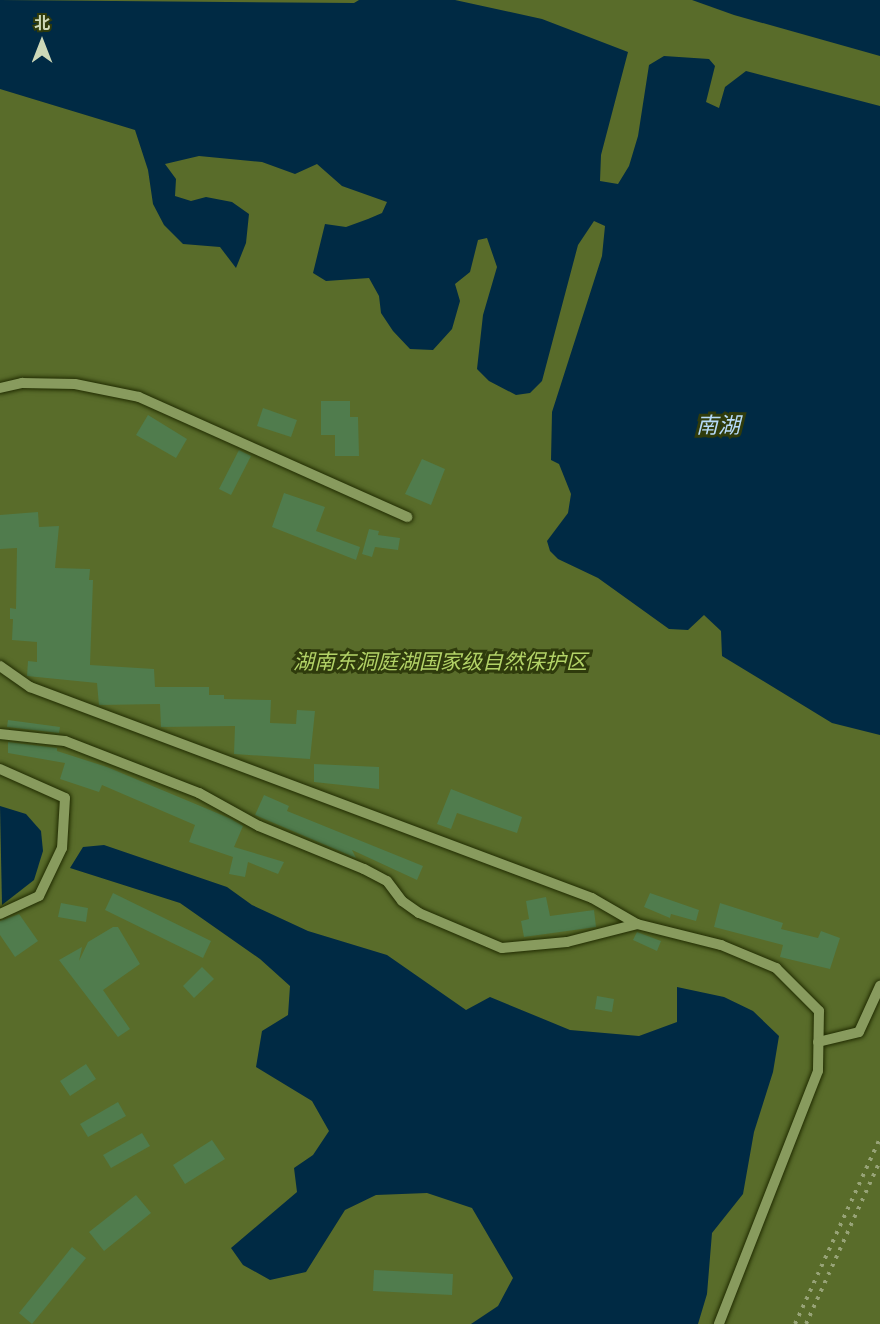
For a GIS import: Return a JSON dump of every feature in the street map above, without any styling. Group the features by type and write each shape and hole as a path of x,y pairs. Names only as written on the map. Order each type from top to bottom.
{"street":[{"path":"0,388 22,383 75,384 139,397 407,517"},
{"path":"0,666 30,687 592,898 637,924 721,945 776,968 819,1011 818,1071 719,1324"},
{"path":"0,734 64,741 199,793 259,826 364,869 387,881 402,901 419,913 502,948 567,942 637,924"},
{"path":"0,769 65,798 62,848 39,896 0,914"},
{"path":"818,1042 859,1032 880,986"}],"green space":[{"name":"湖南东洞庭湖国家级自然保护区","path":"0,0 880,0 880,1324 0,1324"}],"water":[{"name":"南湖","path":"0,0 354,3 359,0 455,0 542,19 628,52 601,155 600,181 618,184 629,166 638,136 649,65 664,56 709,59 715,66 706,102 719,108 725,87 746,71 880,106 880,735 832,723 722,656 721,631 704,615 688,630 669,629 598,578 558,559 550,551 547,541 568,513 571,494 559,464 551,460 552,412 602,256 605,226 594,221 578,245 542,381 530,393 516,395 489,381 477,369 483,315 497,267 487,238 478,240 470,272 455,284 460,301 452,329 433,350 410,349 393,331 381,313 379,296 369,278 326,281 313,273 325,224 346,227 382,213 387,202 342,186 317,164 295,174 262,162 199,156 165,164 176,179 175,196 191,201 206,197 232,202 249,214 246,243 236,268 220,247 183,244 164,225 153,204 148,170 135,130 0,89"},
{"path":"692,0 880,0 880,56 734,15"},
{"path":"0,806 26,814 41,831 43,851 34,880 2,905"},
{"path":"104,845 227,887 252,905 308,931 387,955 466,1010 490,997 570,1030 639,1036 677,1022 677,987 724,997 753,1011 779,1036 773,1072 754,1132 743,1194 712,1233 707,1294 698,1324 471,1324 498,1306 513,1278 472,1208 427,1193 376,1195 345,1210 306,1272 270,1280 243,1265 231,1248 297,1192 294,1168 313,1155 329,1131 312,1101 256,1067 262,1031 288,1015 290,986 260,959 180,903 70,868 83,847"}],"building":[{"path":"321,401 350,401 350,417 358,417 359,456 335,456 335,435 321,435"},
{"path":"263,408 297,420 291,437 257,426"},
{"path":"148,415 187,439 176,458 136,435"},
{"path":"239,450 251,456 231,495 219,489"},
{"path":"422,459 445,469 431,505 405,494"},
{"path":"284,493 325,507 316,531 360,547 356,560 272,527"},
{"path":"38,512 39,527 59,526 55,568 90,569 89,580 93,580 90,665 154,669 155,687 209,687 209,695 224,695 224,699 271,700 270,723 296,724 297,710 315,711 310,759 234,754 235,726 161,727 160,704 99,705 97,683 27,676 28,661 37,662 37,642 12,640 13,619 10,619 10,608 16,609 17,548 0,549 0,515"},
{"path":"369,529 379,531 378,535 400,538 398,550 375,547 372,557 362,554"},
{"path":"8,720 60,727 59,733 7,727"},
{"path":"8,742 57,748 57,751 107,767 229,818 243,826 234,847 284,862 278,874 248,862 245,877 229,874 233,857 189,842 195,825 102,785 99,792 60,779 65,763 8,753"},
{"path":"314,764 379,767 379,789 314,782"},
{"path":"451,789 522,817 517,833 457,813 451,829 437,824"},
{"path":"264,795 289,806 287,811 423,866 417,880 352,850 356,858 255,815"},
{"path":"113,893 211,941 203,958 105,910"},
{"path":"650,893 699,910 696,921 671,914 670,918 644,907"},
{"path":"546,897 550,916 594,910 596,927 524,937 521,921 529,919 526,901"},
{"path":"61,903 88,908 86,922 58,917"},
{"path":"720,903 783,923 781,929 818,938 821,931 840,938 830,969 780,957 783,945 714,927"},
{"path":"19,914 38,941 15,957 0,935 0,921"},
{"path":"113,927 118,927 140,964 103,990 130,1029 118,1037 59,960 82,947 79,961 88,942"},
{"path":"637,932 661,941 657,951 633,940"},
{"path":"202,967 214,979 194,998 183,986"},
{"path":"597,996 614,999 612,1012 595,1009"},
{"path":"86,1064 96,1079 70,1096 60,1081"},
{"path":"118,1102 126,1116 88,1137 80,1124"},
{"path":"142,1133 150,1146 111,1168 103,1155"},
{"path":"212,1140 225,1159 185,1184 173,1165"},
{"path":"136,1195 151,1213 104,1251 89,1232"},
{"path":"72,1247 86,1258 32,1324 19,1313"},
{"path":"374,1270 453,1274 452,1295 373,1291"}],"railway":[{"path":"795,1324 880,1138"},
{"path":"806,1324 880,1161"}]}
